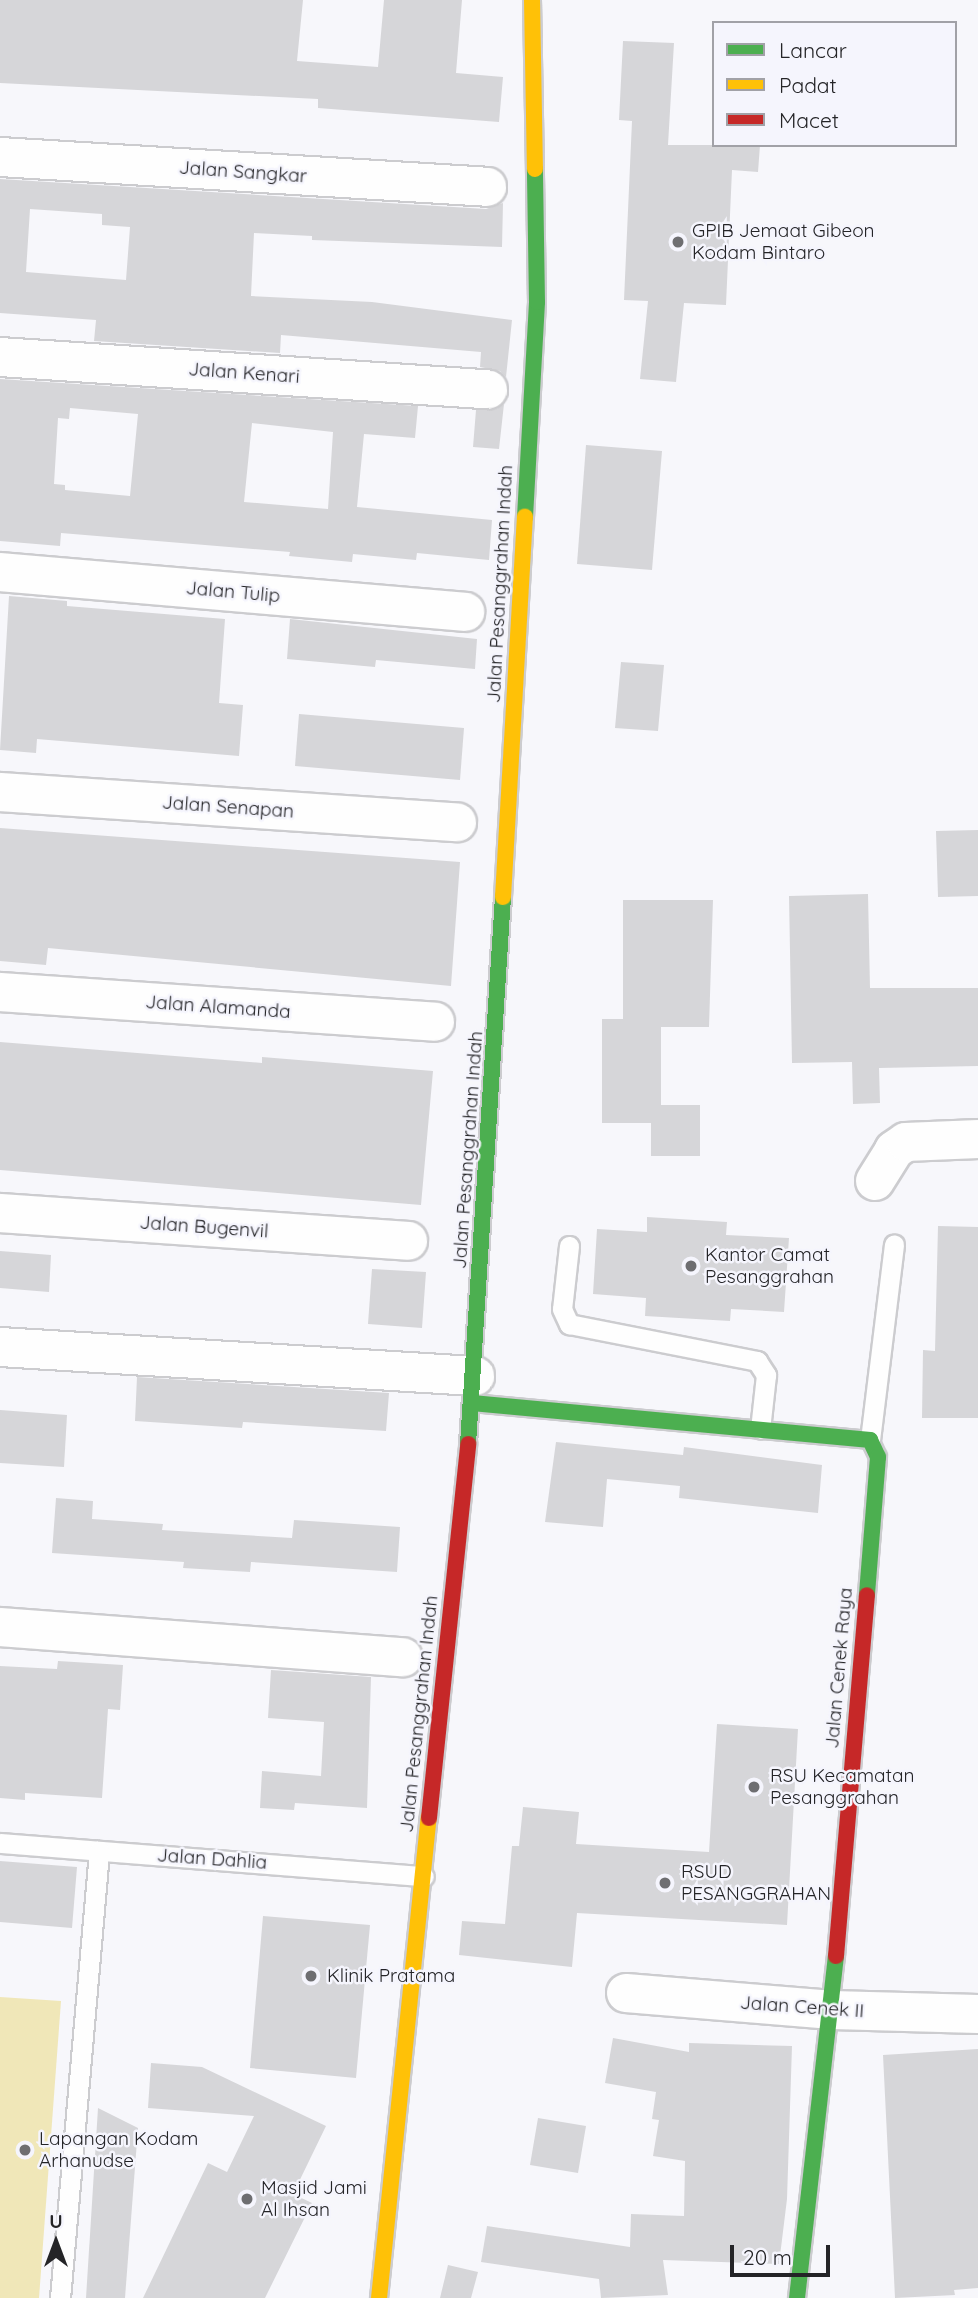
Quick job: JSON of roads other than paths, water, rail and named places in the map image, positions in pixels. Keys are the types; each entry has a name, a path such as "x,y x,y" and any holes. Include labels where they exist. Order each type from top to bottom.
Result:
{"street":[{"name":"Jalan Pesanggrahan Indah","path":"379,2298 474,1390 537,303 532,0"},
{"name":"Jalan Sangkar","path":"0,157 487,187"},
{"name":"Jalan Kenari","path":"0,357 488,389"},
{"name":"Jalan Tulip","path":"0,572 465,612"},
{"name":"Jalan Senapan","path":"0,792 457,822"},
{"name":"Jalan Alamanda","path":"0,992 435,1022"},
{"path":"875,1181 894,1150 906,1142 978,1139"},
{"name":"Jalan Bugenvil","path":"0,1213 408,1241"},
{"path":"0,1348 474,1390 760,1429 870,1440"},
{"name":"Jalan Cenek Raya","path":"797,2298 832,2010 878,1457 870,1440"},
{"path":"0,1627 403,1657"},
{"name":"Jalan Cenek II","path":"626,1993 832,2010 978,2014"}],"lane":[{"path":"870,1440 894,1244"},
{"path":"569,1246 562,1309 569,1324 757,1361 766,1375 760,1429"},
{"name":"Jalan Dahlia","path":"0,1843 424,1876"},
{"path":"60,2298 99,1851"}],"place":[{"name":"GPIB Jemaat Gibeon Kodam Bintaro","path":"678,242"},
{"name":"Kantor Camat Pesanggrahan","path":"691,1266"},
{"name":"RSU Kecamatan Pesanggrahan","path":"754,1787"},
{"name":"RSUD PESANGGRAHAN","path":"665,1883"},
{"name":"Klinik Pratama","path":"311,1976"},
{"name":"Lapangan Kodam Arhanudse","path":"25,2150"},
{"name":"Masjid Jami Al Ihsan","path":"247,2199"}]}
